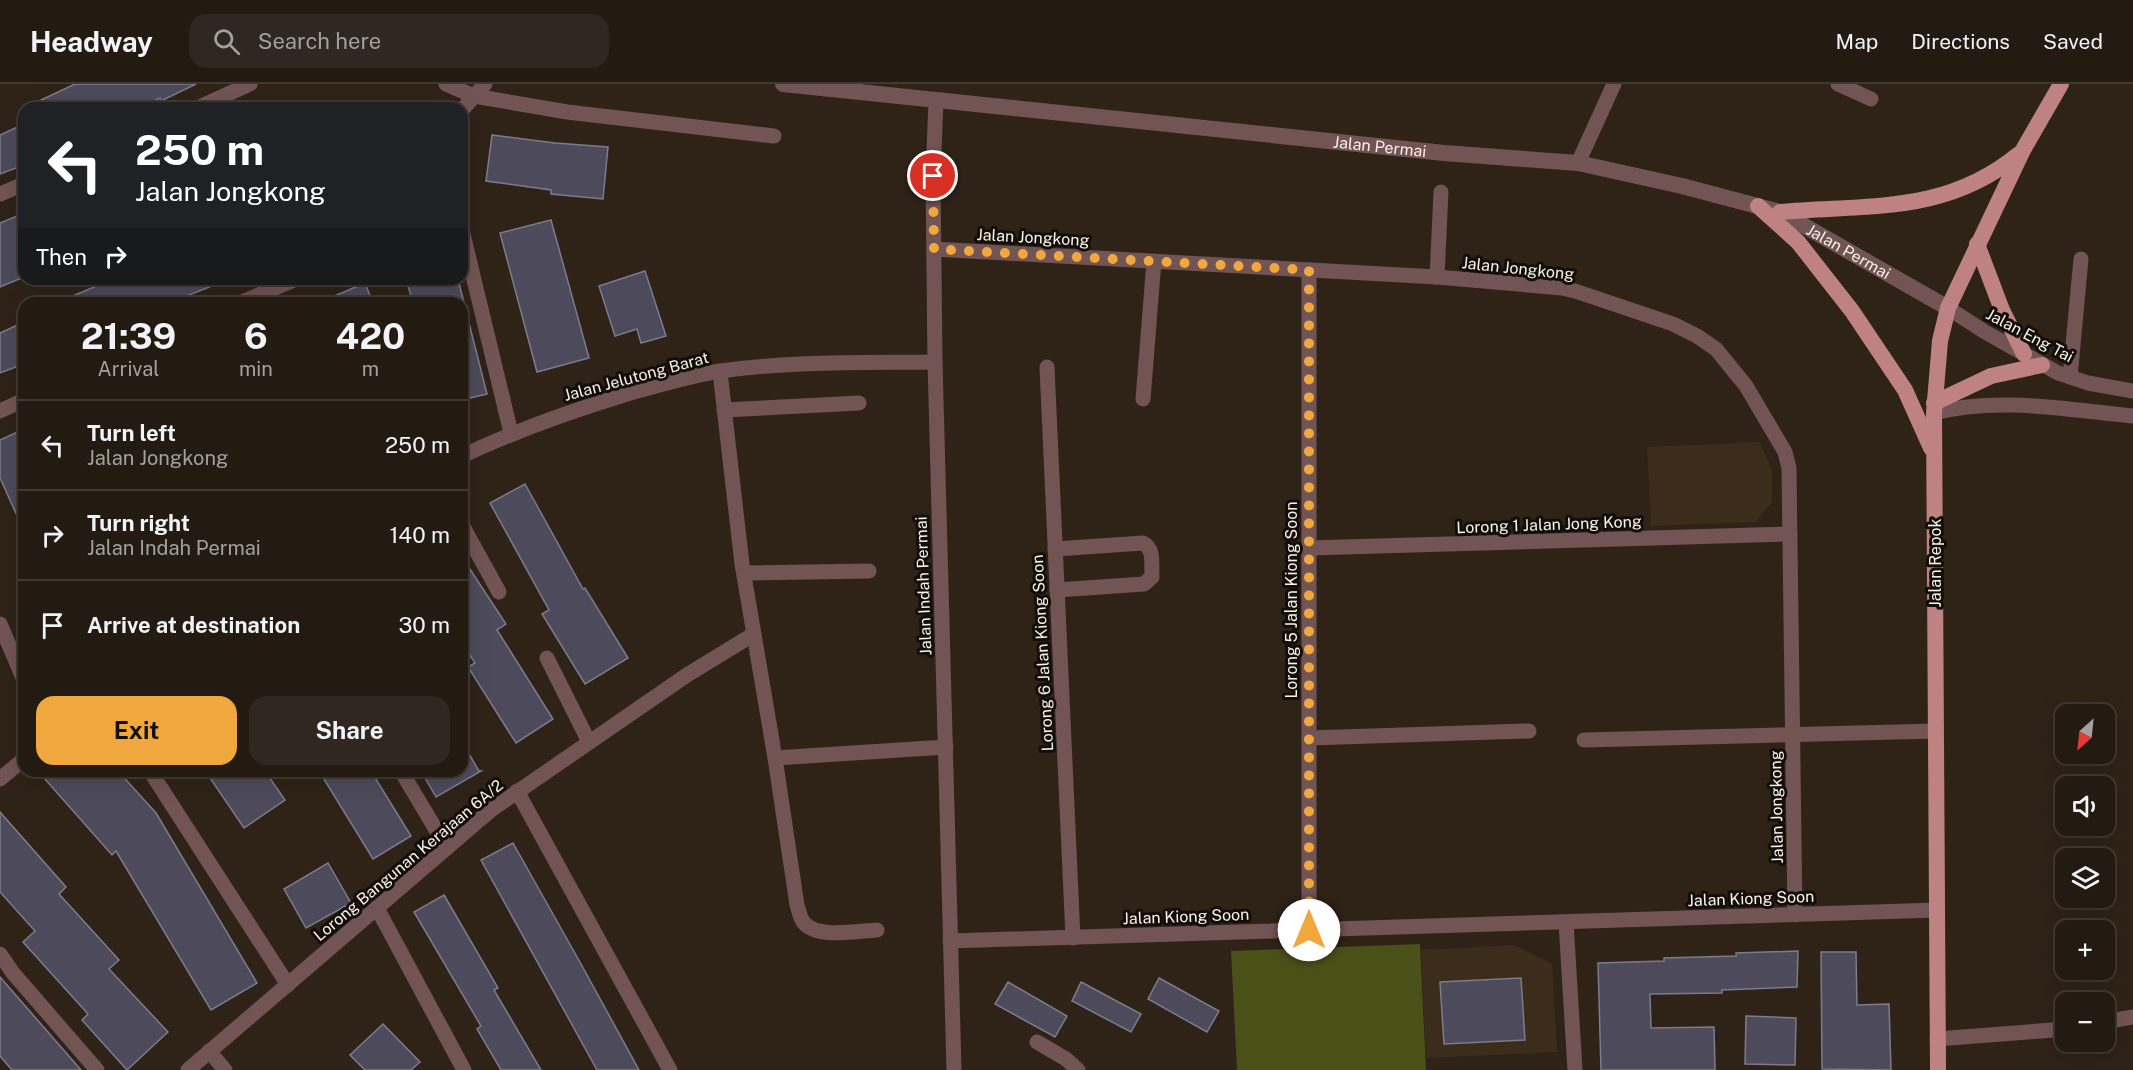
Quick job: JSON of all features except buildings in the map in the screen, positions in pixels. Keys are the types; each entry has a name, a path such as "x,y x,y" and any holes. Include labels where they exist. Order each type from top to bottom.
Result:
{"main road":[{"name":"Jalan Repok","path":"1938,1070 1934,408 1940,341 1948,308 1977,244 2023,150 2061,84"},
{"path":"1780,212 1910,203 1950,194 2002,168 2023,150"},
{"path":"1758,206 1798,242 1852,311 1905,390 1934,454"},
{"path":"1977,244 2002,310 2024,354"},
{"path":"1934,408 1991,376 2042,365"}],"street":[{"path":"210,102 250,84"},
{"path":"446,84 474,96 567,112 774,136"},
{"path":"468,103 484,84"},
{"name":"Jalan Permai","path":"783,84 1444,153 1578,163 1780,212 1948,308"},
{"path":"1578,163 1614,84"},
{"path":"1838,84 1871,99"},
{"name":"Jalan Indah Permai","path":"936,101 933,176 934,362 954,1070"},
{"path":"0,194 18,186"},
{"path":"1437,277 1441,192"},
{"name":"Jalan Jongkong","path":"934,249 1437,277 1562,288 1673,324 1716,349 1746,386 1785,452 1789,468 1795,915"},
{"path":"468,255 511,433"},
{"path":"2070,377 2081,259"},
{"path":"1143,399 1154,261"},
{"name":"Lorong 5 Jalan Kiong Soon","path":"1309,270 1309,930"},
{"path":"254,297 282,285"},
{"name":"Jalan Eng Tai","path":"1948,308 1984,332 2042,365 2088,383 2133,391"},
{"name":"Jalan Jelutong Barat","path":"468,453 511,433 592,405 645,389 720,372 798,364 934,362"},
{"name":"Lorong 6 Jalan Kiong Soon","path":"1047,367 1072,938"},
{"path":"720,372 744,573 797,905 805,925 815,930 832,933 877,930"},
{"path":"0,411 18,403"},
{"path":"724,410 859,403"},
{"path":"1934,408 1983,404 2133,416"},
{"name":"Lorong 1 Jalan Jong Kong","path":"1309,548 1790,534"},
{"path":"468,536 499,592"},
{"path":"1055,549 1143,543 1151,551 1152,577 1144,584 1057,590"},
{"path":"744,573 869,571"},
{"path":"0,624 18,666"},
{"name":"Lorong Bangunan Kerajaan 6A/2","path":"188,1070 491,810 687,675 754,634"},
{"path":"547,658 589,742"},
{"path":"1309,738 1529,731"},
{"name":"Jalan Jongkong","path":"1793,735 1936,731"},
{"path":"1584,740 1793,735"},
{"path":"775,758 946,747"},
{"path":"0,778 18,764"},
{"path":"154,777 288,985"},
{"path":"405,777 447,848"},
{"path":"518,791 670,1070"},
{"path":"377,908 464,1070"},
{"name":"Jalan Kiong Soon","path":"950,941 1937,910"},
{"path":"1566,922 1575,1070"},
{"path":"0,954 13,973 97,1070"},
{"path":"2115,1020 2133,1017"},
{"path":"1937,1039 2055,1030"},
{"path":"1037,1042 1066,1059 1078,1070"},
{"path":"209,1051 225,1070"}],"shaded area":[{"path":"1759,442 1772,469 1772,502 1755,522 1651,526 1647,447"},
{"path":"1514,945 1552,964 1557,1052 1426,1058 1421,950"}],"green space":[{"path":"1420,944 1426,1070 1237,1070 1231,951"}],"route":[{"path":"933,176 934,249 1309,270 1309,930"}]}
